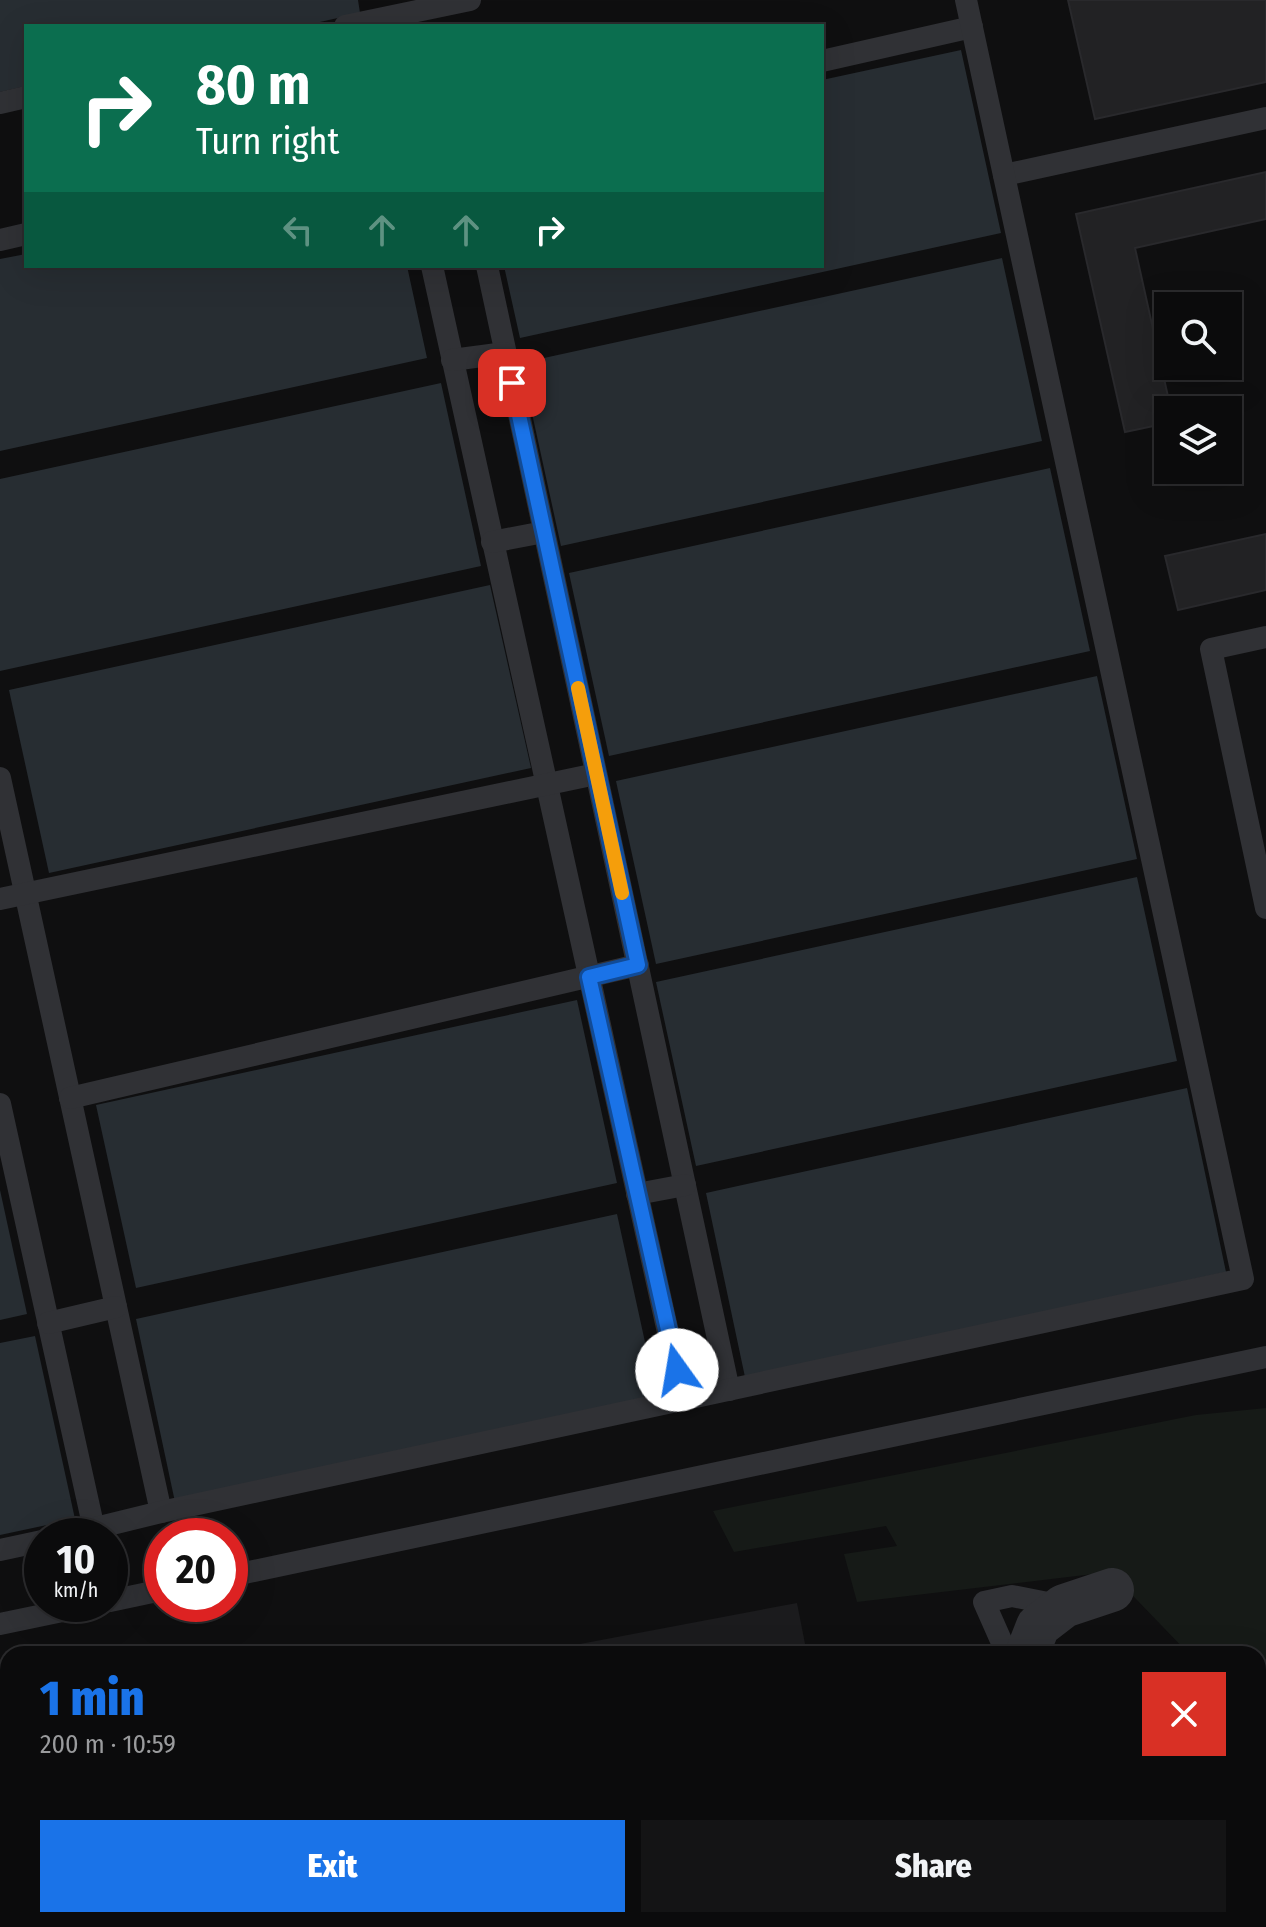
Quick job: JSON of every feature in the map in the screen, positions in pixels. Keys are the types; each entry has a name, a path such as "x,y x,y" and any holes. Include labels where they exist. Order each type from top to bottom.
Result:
{"street":[{"path":"1030,1646 1038,1626 1064,1606 1112,1590"}],"lane":[{"path":"351,24 377,15 431,11 470,0"},
{"path":"128,1520 1243,1279 966,0"},
{"path":"824,61 972,27"},
{"path":"0,103 24,97"},
{"path":"1004,175 1266,118"},
{"path":"0,240 24,234"},
{"path":"432,268 683,1400"},
{"path":"487,268 729,1390"},
{"path":"452,360 505,353"},
{"path":"492,542 544,532"},
{"path":"1266,637 1211,649 1266,908"},
{"path":"0,899 596,774"},
{"path":"0,778 161,1512"},
{"path":"70,1098 638,965"},
{"path":"0,1104 92,1518"},
{"path":"637,1194 685,1185"},
{"path":"48,1323 116,1307"},
{"path":"248,1572 1266,1357"},
{"path":"0,1550 24,1545"},
{"path":"1003,1646 984,1602 1012,1596 1064,1606"},
{"path":"0,1624 24,1619"}],"shaded area":[{"path":"0,0 358,0 360,13 311,24 24,24 24,86 0,92"},
{"path":"961,50 1001,233 520,338 504,268 824,268 824,80"},
{"path":"24,254 24,268 407,268 427,358 0,451 0,259"},
{"path":"1002,258 1042,441 561,546 521,363"},
{"path":"441,383 481,566 0,671 0,479"},
{"path":"1050,468 1090,651 609,756 569,573"},
{"path":"490,585 531,768 49,873 9,690"},
{"path":"1097,676 1137,859 656,964 616,781"},
{"path":"1137,877 1177,1061 696,1166 656,982"},
{"path":"577,1000 617,1183 136,1288 96,1105"},
{"path":"1187,1088 1226,1272 745,1377 706,1193"},
{"path":"0,1190 27,1314 0,1320"},
{"path":"617,1214 657,1397 175,1502 136,1319"},
{"path":"35,1336 75,1518 24,1518 24,1530 0,1535 0,1343"},
{"path":"1266,1408 1266,1646 1181,1646 1110,1572 857,1602 844,1554 897,1546 886,1526 734,1552 713,1511 1196,1415"},
{"path":"797,1603 805,1646 569,1646"}],"building":[{"path":"1068,0 1266,0 1266,82 1095,119"},
{"path":"1266,172 1266,219 1135,248 1154,334 1154,380 1164,380 1168,396 1154,396 1154,426 1125,432 1076,214"},
{"path":"1266,534 1266,590 1178,610 1165,556"}],"slow traffic":[{"path":"578,688 622,893"}],"route":[{"path":"512,383 638,965 589,977 677,1370"}]}
